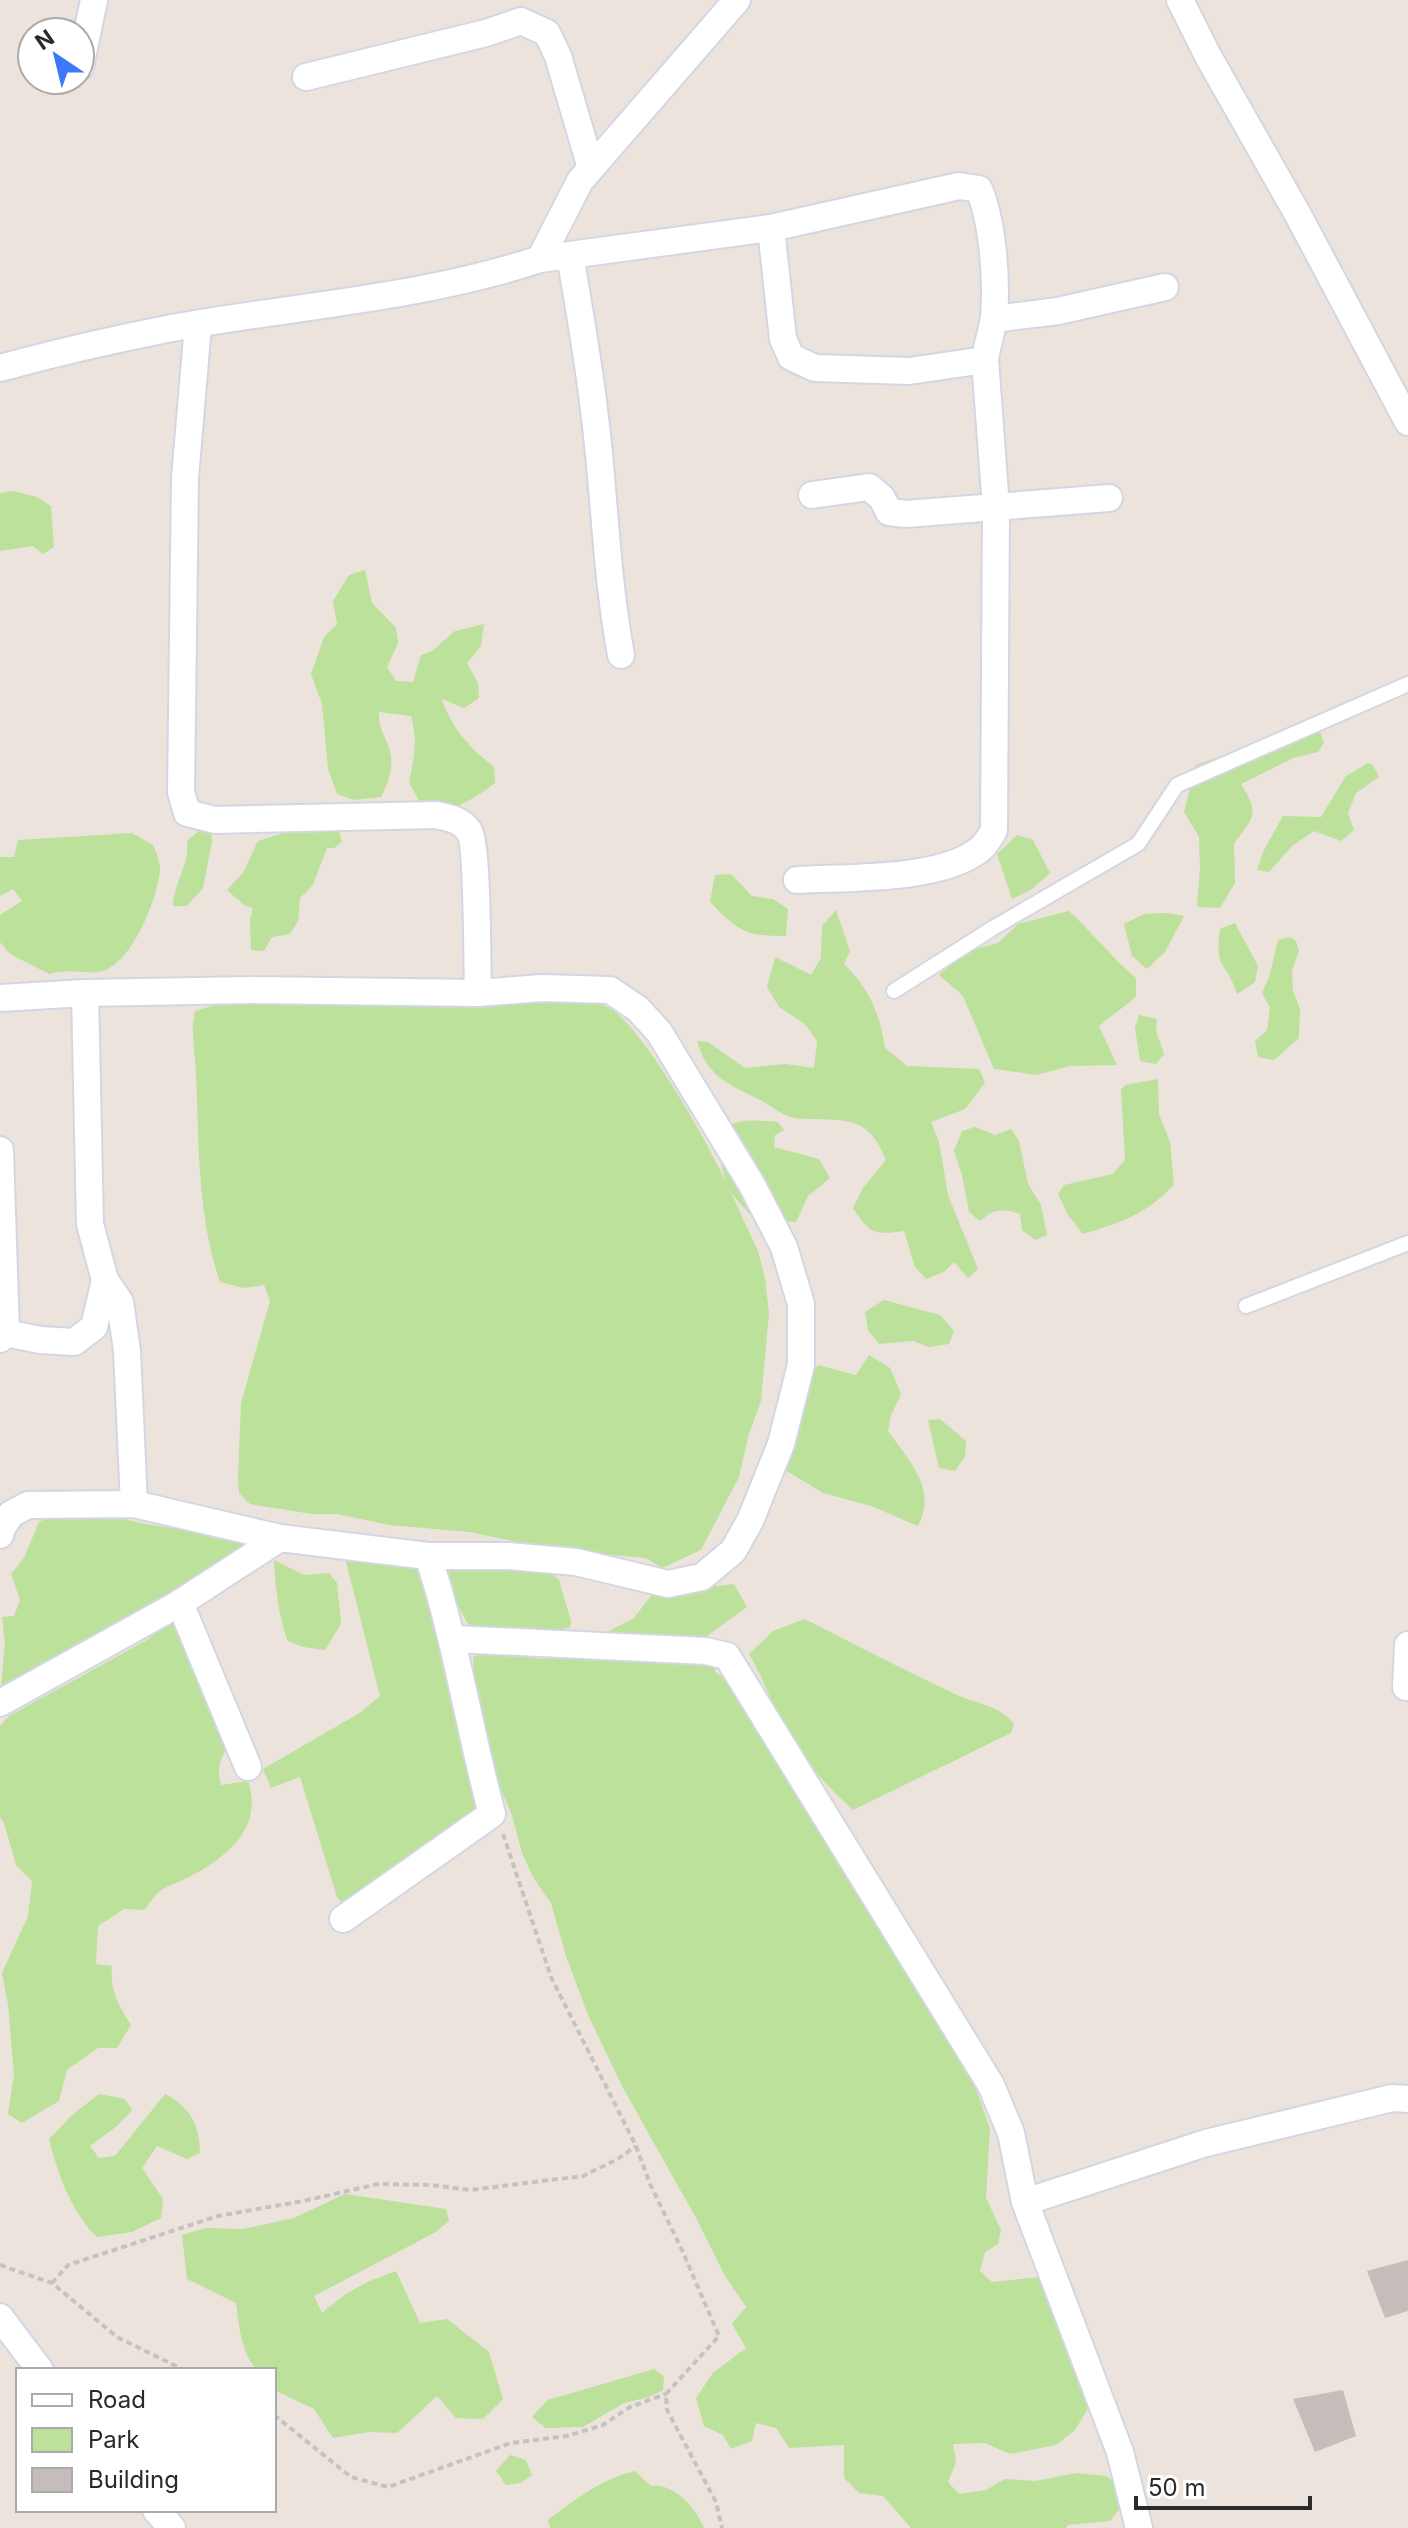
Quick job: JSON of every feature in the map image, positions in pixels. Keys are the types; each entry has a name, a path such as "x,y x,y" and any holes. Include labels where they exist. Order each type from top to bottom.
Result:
{"street":[{"path":"540,259 580,181 737,0"},
{"path":"1180,0 1408,422"},
{"path":"306,77 486,33 521,21 547,33 558,56 591,168"},
{"path":"0,368 66,350 198,325 465,281 540,259 771,228 959,186 979,189 987,210 992,240 994,319 985,360 996,507 994,830 982,848 967,858 913,873 797,880"},
{"path":"771,228 783,339 791,357 815,368 909,371 985,360"},
{"path":"570,255 595,415 608,578 621,655"},
{"path":"994,319 1058,311 1165,287"},
{"path":"198,325 185,478 181,792 187,813 215,820 436,815 459,820 471,833 474,858 478,993"},
{"path":"812,495 869,487 882,498 889,512 906,514 1109,498"},
{"path":"0,998 251,990 478,993 542,988 610,990 638,1009 659,1032 752,1185 784,1247 801,1304 801,1365 781,1444 750,1521 733,1551 702,1577 668,1584 576,1562 508,1556 428,1556 280,1538 134,1504 28,1505 11,1514 0,1535"},
{"path":"85,993 90,1224 105,1280 120,1302 127,1351 134,1504"},
{"path":"0,1150 3,1336 74,1342 94,1327 105,1280"},
{"path":"0,1703 180,1603 280,1538"},
{"path":"343,1919 492,1814 463,1696 453,1639 428,1556"},
{"path":"180,1603 248,1767"},
{"path":"453,1639 706,1651 727,1656 991,2085 1011,2133 1025,2202 1120,2452 1139,2528"},
{"path":"1408,1645 1408,1687"},
{"path":"1025,2202 1206,2143 1392,2098 1408,2099"},
{"path":"0,2317 38,2368"},
{"path":"158,2512 172,2528"}],"lane":[{"path":"894,991 993,928 1138,844 1177,785 1408,684"},
{"path":"1246,1306 1408,1243"}],"path":[{"path":"276,2417 351,2477 388,2487 511,2443 567,2436 603,2425 630,2407 666,2394 719,2336 636,2146 551,1977 504,1836 492,1814"},
{"path":"52,2283 68,2265 218,2216 378,2184 470,2190 583,2176 618,2159 636,2146"},
{"path":"0,2265 52,2283 117,2337 180,2368"},
{"path":"666,2394 667,2410 716,2502 722,2528"}],"green space":[{"path":"13,491 37,497 51,506 54,547 43,554 33,546 0,551 0,493"},
{"path":"365,570 372,603 396,628 398,643 387,667 396,681 413,682 421,655 432,651 455,631 484,624 481,646 467,663 478,683 479,698 464,708 442,699 463,737 494,767 495,783 451,808 431,809 423,805 409,782 415,741 411,716 379,712 380,726 391,760 390,773 381,797 354,800 337,794 328,769 322,704 311,674 324,637 337,624 333,601 349,575"},
{"path":"1316,722 1324,742 1318,752 1293,758 1241,784 1250,802 1252,815 1234,843 1235,883 1220,908 1197,907 1199,837 1184,812 1196,765"},
{"path":"1368,763 1373,765 1379,777 1356,793 1348,813 1354,830 1341,841 1314,831 1292,846 1269,872 1257,870 1263,852 1283,816 1321,817 1346,776"},
{"path":"211,827 212,842 203,888 187,906 173,906 186,858 187,841 201,829"},
{"path":"339,831 342,842 334,848 327,848 313,885 300,898 298,921 290,934 272,937 264,951 251,950 250,920 253,908 244,905 227,890 243,873 258,841 286,832"},
{"path":"132,833 153,845 160,869 154,897 141,930 122,958 99,972 62,971 49,974 10,954 0,942 0,915 22,901 13,889 0,896 0,857 14,857 18,840"},
{"path":"1017,835 1033,840 1050,873 1032,889 1012,899 997,854"},
{"path":"731,874 752,896 773,899 788,909 786,936 761,935 743,930 710,902 715,875"},
{"path":"836,910 850,951 844,964 872,1002 885,1048 907,1066 979,1069 985,1083 965,1109 931,1122 939,1142 948,1195 978,1269 968,1278 954,1262 944,1272 926,1279 915,1267 904,1231 874,1231 853,1208 863,1188 886,1160 870,1133 850,1122 787,1116 730,1085 714,1072 701,1054 697,1041 708,1042 745,1068 785,1064 814,1068 817,1041 805,1024 779,1007 767,987 775,957 811,975 821,958 822,926"},
{"path":"1069,911 1136,978 1136,997 1099,1026 1117,1065 1069,1066 1037,1075 994,1069 963,996 939,975 967,951 998,943 1018,924"},
{"path":"1144,914 1184,916 1165,952 1147,969 1132,956 1124,924"},
{"path":"1235,923 1258,966 1255,982 1237,994 1219,952 1220,929"},
{"path":"1290,937 1296,941 1299,951 1292,970 1293,991 1300,1009 1299,1038 1274,1060 1258,1057 1255,1041 1267,1030 1270,1007 1262,993 1278,940"},
{"path":"588,999 611,1009 641,1040 691,1116 726,1182 713,1134 737,1122 751,1120 778,1122 784,1130 775,1135 774,1147 819,1159 830,1178 808,1196 796,1222 754,1219 731,1193 758,1251 769,1314 761,1401 748,1437 739,1477 701,1550 662,1568 646,1558 554,1550 470,1532 389,1525 337,1514 312,1514 250,1504 239,1493 241,1403 270,1301 264,1285 244,1288 220,1282 212,1256 200,1178 193,1034 195,1011 225,1002 509,1005"},
{"path":"1139,1015 1157,1019 1156,1031 1164,1054 1156,1064 1140,1061 1135,1028"},
{"path":"1158,1079 1159,1114 1170,1142 1174,1185 1153,1204 1132,1216 1083,1234 1068,1215 1058,1194 1064,1185 1113,1174 1125,1160 1121,1090 1125,1085"},
{"path":"975,1127 995,1135 1011,1129 1019,1141 1028,1184 1041,1205 1047,1235 1035,1240 1022,1230 1020,1214 1014,1212 994,1211 980,1221 969,1212 954,1151 962,1131"},
{"path":"884,1300 940,1315 954,1331 949,1344 929,1347 913,1341 879,1344 868,1330 865,1312"},
{"path":"869,1355 890,1368 901,1394 891,1415 888,1431 912,1464 923,1488 925,1500 918,1526 871,1506 823,1493 782,1468 810,1375 818,1365 856,1375"},
{"path":"940,1419 966,1441 965,1456 955,1471 939,1468 928,1420"},
{"path":"99,1513 145,1524 242,1538 251,1545 213,1572 0,1697 5,1643 2,1617 14,1616 20,1600 11,1574 24,1558 39,1522 50,1516"},
{"path":"345,1558 424,1567 483,1812 343,1904 337,1897 300,1777 271,1788 263,1769 358,1714 380,1696"},
{"path":"274,1560 304,1575 329,1573 337,1583 341,1624 325,1650 288,1641 278,1602"},
{"path":"454,1564 548,1570 559,1580 570,1627 543,1636 484,1633 467,1623 453,1595 447,1571"},
{"path":"734,1584 747,1607 707,1636 594,1639 634,1618 653,1593"},
{"path":"805,1619 955,1694 1002,1713 1014,1724 1011,1733 853,1810 823,1780 796,1746 781,1722 749,1654 773,1631"},
{"path":"171,1620 180,1621 226,1750 219,1766 221,1785 248,1781 251,1813 239,1839 216,1860 160,1891 144,1910 124,1909 98,1926 96,1964 112,1966 116,1997 131,2025 117,2048 98,2048 67,2070 59,2101 22,2123 8,2114 14,2074 2,1973 28,1916 32,1881 16,1865 0,1817 0,1726 9,1716 147,1640"},
{"path":"497,1649 540,1659 585,1656 715,1661 715,1672 724,1678 751,1717 909,1978 971,2074 990,2129 986,2198 1001,2230 998,2244 985,2252 980,2271 992,2282 1041,2277 1090,2405 1075,2430 1056,2445 1010,2454 985,2443 953,2444 956,2462 948,2482 959,2494 986,2490 1005,2479 1035,2481 1077,2473 1106,2476 1119,2485 1123,2504 1110,2521 1068,2525 1066,2528 911,2528 883,2496 859,2493 844,2478 844,2445 789,2448 776,2428 756,2423 752,2441 731,2449 723,2435 704,2426 696,2398 713,2373 746,2348 732,2324 746,2307 725,2276 622,2086 588,2015 551,1903 534,1879 522,1853 512,1815 495,1776 474,1672 473,1657"},
{"path":"99,2094 125,2099 132,2110 90,2146 99,2158 115,2156 165,2094 181,2105 192,2118 200,2153 187,2159 157,2146 142,2168 163,2199 161,2218 132,2232 97,2237 80,2216 67,2192 49,2139 72,2115"},
{"path":"345,2194 446,2209 449,2221 434,2233 314,2296 322,2313 344,2295 396,2271 420,2323 447,2319 489,2352 503,2399 483,2419 456,2418 437,2396 397,2433 369,2432 333,2438 314,2409 276,2391 276,2368 256,2368 247,2355 236,2303 187,2279 182,2235 205,2228 243,2229 294,2218"},
{"path":"654,2369 664,2377 663,2390 624,2403 583,2427 546,2428 532,2417 548,2400"},
{"path":"510,2455 526,2460 532,2475 521,2483 506,2485 496,2471"},
{"path":"635,2471 651,2486 668,2489 684,2499 704,2528 550,2528 548,2520 579,2497 600,2484"}],"building":[{"path":"1408,2260 1408,2311 1385,2318 1367,2271"},
{"path":"1343,2390 1356,2436 1315,2452 1293,2399"}]}
